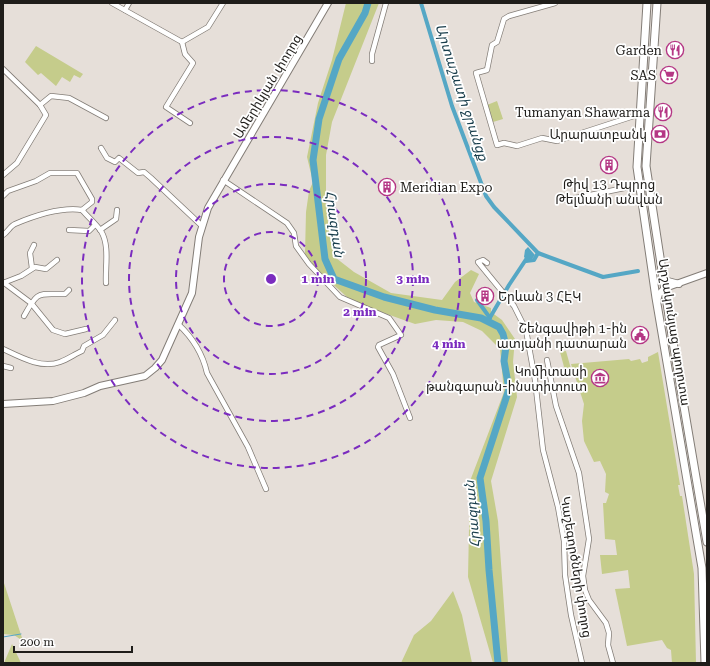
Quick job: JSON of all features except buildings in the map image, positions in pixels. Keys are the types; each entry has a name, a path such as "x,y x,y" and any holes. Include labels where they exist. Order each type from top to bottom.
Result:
{"main road":[{"name":"Արշակունյաց պողոտա","path":"647,3 637,167 657,301 702,568 705,663"},
{"name":"Արշակունյաց պողոտա","path":"657,3 646,166 707,542"},
{"path":"644,34 650,37 654,35"},
{"path":"644,52 650,50 653,54"},
{"path":"637,167 641,170 646,166"}],"street":[{"path":"112,3 182,42 185,54 193,63 166,107 190,123"},
{"path":"125,10 130,3"},
{"path":"182,42 208,27 223,3"},
{"name":"Ամերիկյան փողոց","path":"3,404 54,401 84,393 100,386 145,376 162,360 192,293 201,226 223,180 306,44 328,3"},
{"path":"372,61 372,54 386,3"},
{"path":"555,3 509,16 504,19 497,42 492,45 487,70 476,73 497,145 504,143 517,146 542,138 557,141 640,114"},
{"path":"3,69 40,105 46,116 17,163 3,175"},
{"path":"40,105 51,96 69,98 106,118"},
{"path":"101,148 107,158 115,162 119,158 138,173 144,172 201,226"},
{"path":"3,196 8,191 36,181 50,173 77,173 92,199 92,202 82,210"},
{"path":"223,180 287,223 294,233 296,246 309,264 340,297 389,318 401,335 379,345 378,348 393,374 410,418"},
{"path":"566,200 639,185"},
{"path":"3,235 14,224 31,218 66,208 82,210 100,230 105,242 106,284"},
{"path":"100,230 116,219 117,210"},
{"path":"69,230 89,231 95,225"},
{"path":"32,268 30,253 34,245"},
{"path":"57,260 46,269 35,267 26,273 3,282 31,303 53,330 58,333 65,334 86,329"},
{"name":"Կաշեգործների փողոց","path":"487,263 482,260 478,262 495,282 522,319 526,330 535,380 543,450 558,507 564,541 565,575 571,615 582,663"},
{"path":"657,301 659,294 665,288 707,273"},
{"path":"663,277 676,285"},
{"path":"654,278 665,288"},
{"path":"24,316 31,303 41,294 67,294 69,290"},
{"path":"3,349 30,360 50,364 60,362 82,351 84,346 103,335 115,320"},
{"path":"178,324 188,334 205,362 207,373 248,447 266,489"},
{"name":"Կաշեգործների փողոց","path":"547,360 556,406 576,463 580,481 589,539 583,576 585,590 589,600 606,623 610,634 608,645 612,663"},
{"path":"3,366 11,368"}],"green space":[{"path":"346,3 379,3 332,122 326,155 326,197 329,235 336,258 354,272 391,293 442,300 455,282 471,270 479,274 470,293 474,302 491,308 491,312 502,320 515,339 513,362 517,397 491,481 498,521 508,663 493,663 468,577 470,481 504,392 500,349 482,331 463,322 436,320 415,324 370,308 347,297 317,270 305,254 306,212 309,191 313,182 307,157 318,103 332,60"},
{"path":"36,46 83,74 80,78 74,75 70,82 62,77 56,86 41,73 38,75 25,62"},
{"path":"497,101 503,119 493,122 487,105"},
{"path":"566,351 573,376 567,378 560,352"},
{"path":"658,352 680,485 678,485 680,496 682,496 694,574 696,663 672,663 671,650 667,648 662,640 627,646 615,589 630,588 628,570 602,574 600,555 617,555 615,540 605,539 603,503 606,503 609,494 605,492 606,474 600,461 594,462 584,441 582,421 584,404 571,364 629,359 631,361 640,359 642,363 648,361 648,357"},
{"path":"3,580 23,641 14,635 3,634"},
{"path":"453,591 462,615 472,663 401,663 414,635 431,621"},
{"path":"12,644 21,663 4,663"}],"water":[{"path":"528,247 535,255 532,259 527,260 524,257 525,250"}],"waterway":[{"name":"Հրազդան","path":"368,3 365,13 339,59 319,119 313,160 325,259 334,279 384,297 435,310 481,318 499,327 503,334 506,346 504,361 509,389 480,478 486,521 498,663"},
{"name":"Արտաշատի ջրանցք","path":"421,3 452,106 486,196 494,207 538,253 603,277 638,271"},
{"path":"526,261 534,260 538,253"},
{"path":"488,321 529,255"},
{"path":"483,295 477,300 490,318"},
{"path":"3,637 21,634"}],"place":[{"name":"Garden","path":"675,50"},
{"name":"SAS","path":"669,75"},
{"name":"Tumanyan Shawarma","path":"663,112"},
{"name":"Արարատբանկ","path":"660,134"},
{"name":"Թիվ 13 Դպրոց Թելմանի անվան","path":"609,165"},
{"name":"Meridian Expo","path":"387,187"},
{"name":"Երևան 3 ՀԷԿ","path":"485,296"},
{"name":"Շենգավիթի 1-ին ատյանի դատարան","path":"640,335"},
{"name":"Կոմիտասի թանգարան-ինստիտուտ","path":"600,378"}]}
